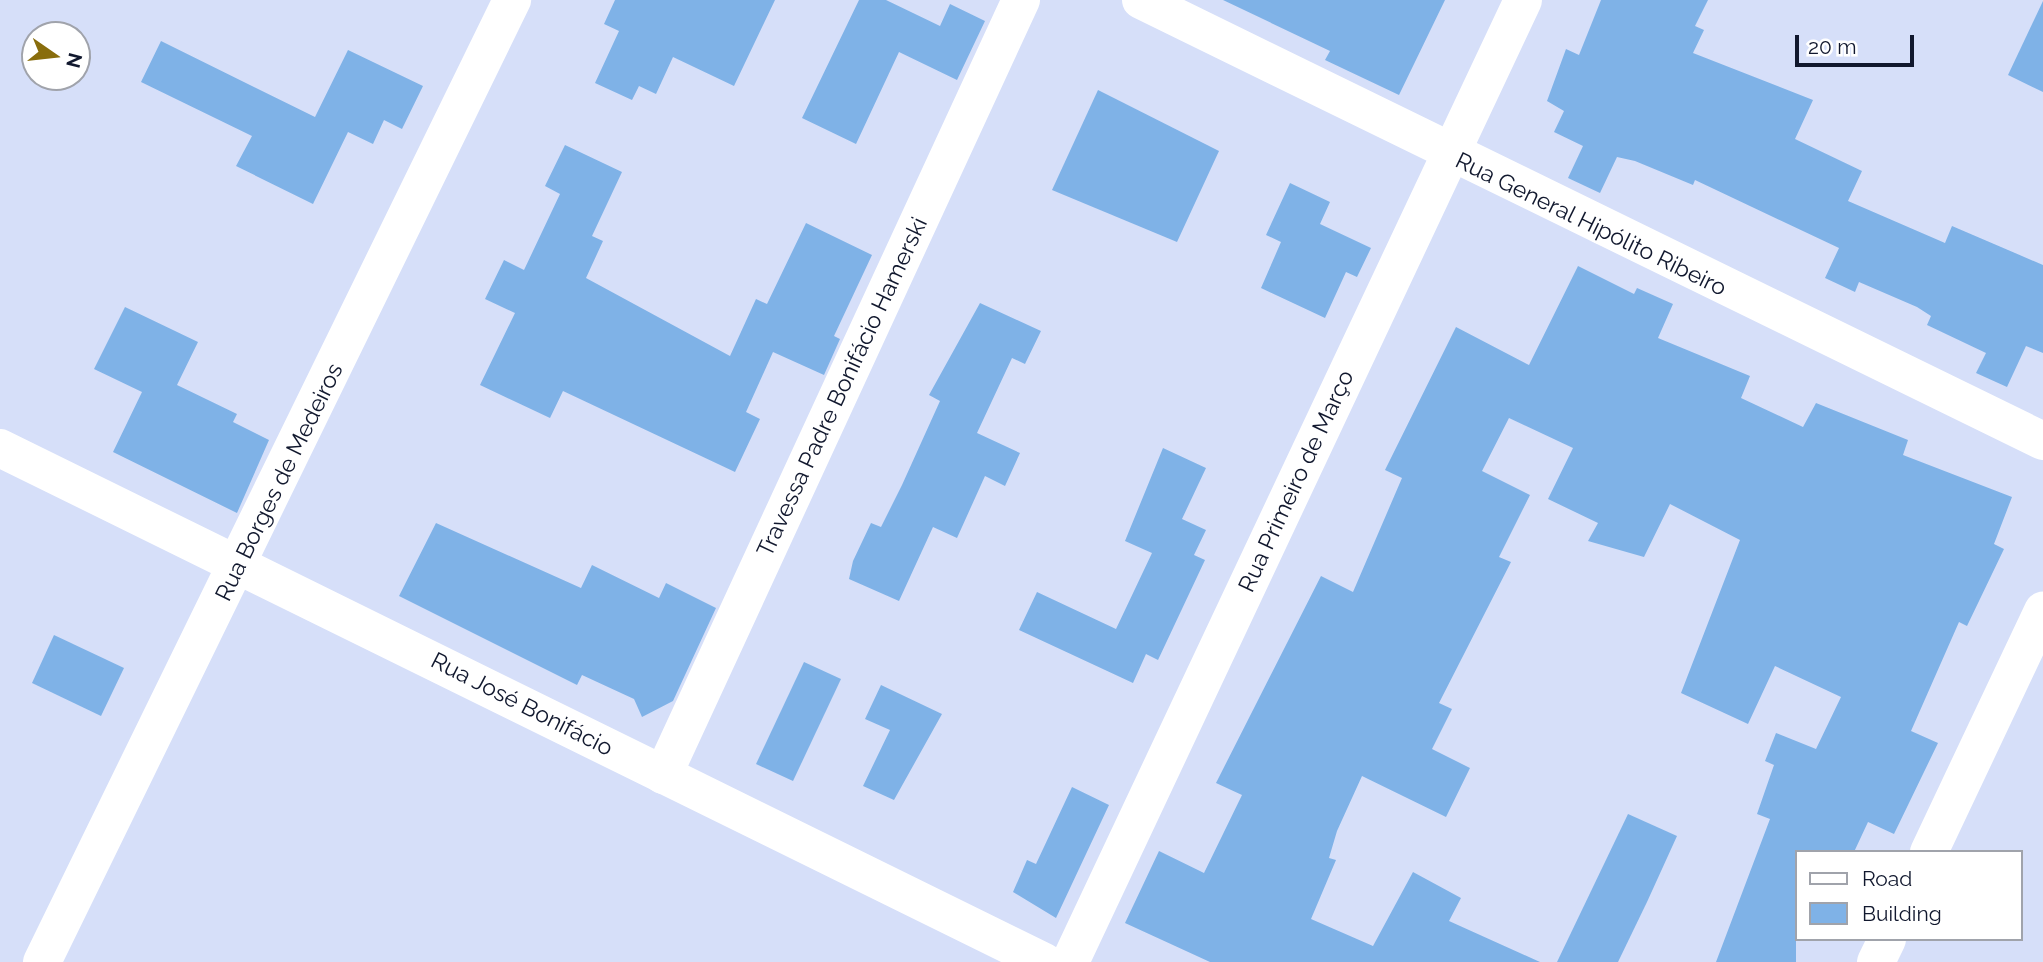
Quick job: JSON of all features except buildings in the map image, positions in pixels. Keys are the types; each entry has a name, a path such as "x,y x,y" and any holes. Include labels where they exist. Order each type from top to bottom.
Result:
{"street":[{"name":"Rua Borges de Medeiros","path":"42,962 512,0"},
{"name":"Travessa Padre Bonifácio Hamerski","path":"663,775 1021,0"},
{"name":"Rua General Hipólito Ribeiro","path":"1141,0 1448,156 2043,441"},
{"name":"Rua Primeiro de Março","path":"1070,962 1523,0"},
{"name":"Rua José Bonifácio","path":"0,448 239,563 1044,962"},
{"path":"1929,850 2043,611"},
{"path":"1876,962 1886,941"}]}
